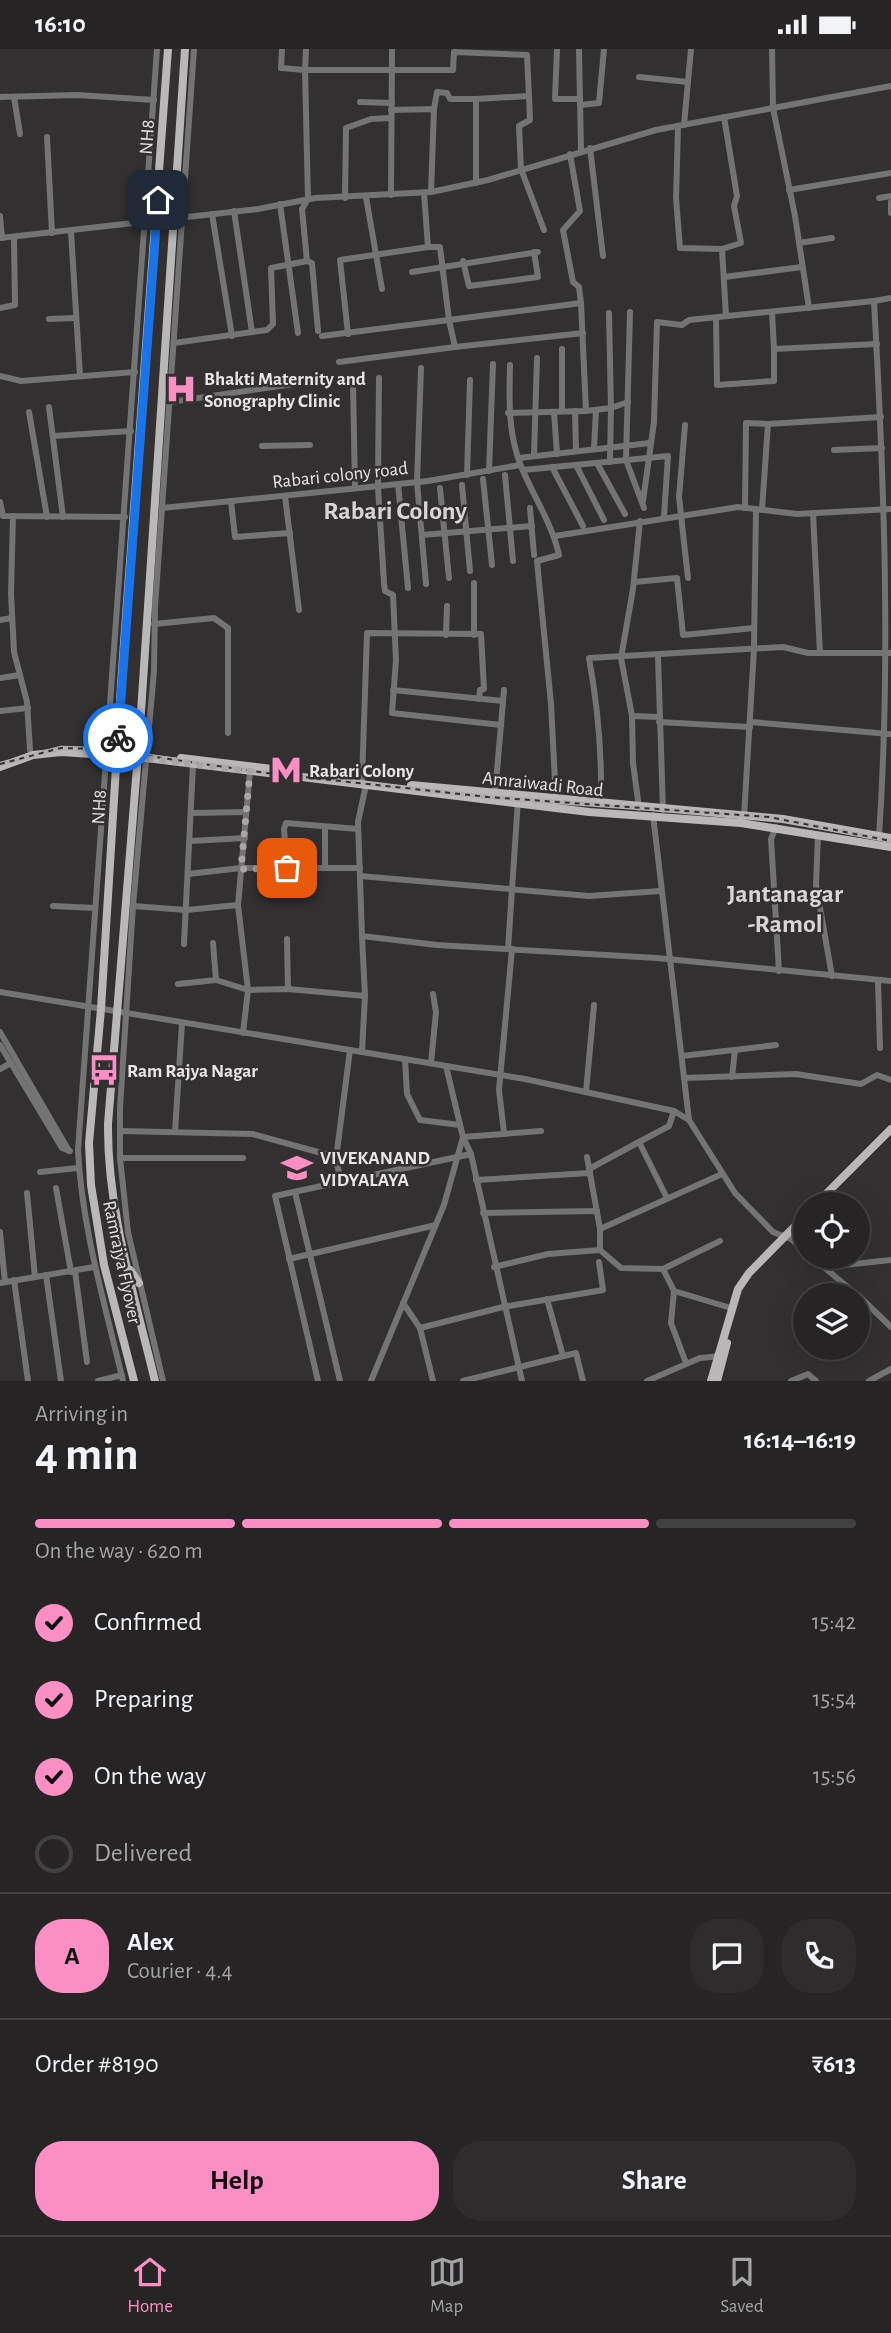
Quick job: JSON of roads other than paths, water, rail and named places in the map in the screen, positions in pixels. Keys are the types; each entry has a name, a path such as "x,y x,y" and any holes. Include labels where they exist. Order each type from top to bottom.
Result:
{"main road":[{"name":"NH8","path":"89,1148 168,49"},
{"name":"NH8","path":"118,1013 142,755 139,742 144,633 179,218 186,49"},
{"path":"0,761 30,750 61,748 142,755 250,771 776,827 891,847"},
{"path":"0,767 33,755 107,752"},
{"name":"Amraiwadi Road","path":"192,762 364,783 495,794 518,800 555,800 783,819 891,838"},
{"name":"Ramrajya Flyover","path":"118,1013 107,1156 128,1268 155,1381"},
{"path":"828,1192 891,1129"},
{"path":"835,1192 891,1136"},
{"name":"Ramrajya Flyover","path":"89,1148 93,1198 114,1302 134,1381"},
{"path":"711,1381 743,1291 753,1276 793,1232"},
{"path":"717,1381 731,1308 749,1273 793,1234"},
{"path":"128,1268 139,1283"}],"street":[{"path":"98,1381 122,1378 94,1267 78,1169 157,49"},
{"path":"163,1381 128,1232 120,1158 120,1131 142,755 171,402 179,218 194,49"},
{"path":"282,49 281,68 305,70 453,70 453,52 459,50 527,52 530,120 519,126 521,169 544,230"},
{"path":"306,49 308,198 302,209 307,261"},
{"path":"391,195 392,49"},
{"path":"557,49 555,99 599,103 604,49"},
{"path":"579,49 581,151"},
{"path":"691,49 681,125 676,198 680,248 722,249 741,243 734,206 737,196 724,117"},
{"path":"772,49 773,108 799,243 808,308"},
{"path":"639,77 688,82"},
{"path":"0,216 1,238 212,214 280,205 308,198 427,193 476,183 570,154 681,125 891,86"},
{"path":"428,247 427,193 437,92 447,93 450,99 528,96"},
{"path":"0,97 77,95 154,100"},
{"path":"14,97 20,134"},
{"path":"476,99 476,183"},
{"path":"360,102 391,110 434,109"},
{"path":"345,198 346,128 391,110"},
{"path":"47,137 52,233"},
{"path":"590,149 603,256"},
{"path":"570,154 580,212 564,230 573,282 579,287 581,303 586,411"},
{"path":"789,190 891,173"},
{"path":"879,198 891,196"},
{"path":"366,197 382,289"},
{"path":"891,202 891,213"},
{"path":"280,205 298,333"},
{"path":"234,211 251,332"},
{"path":"212,214 232,336"},
{"path":"71,232 80,376"},
{"path":"0,308 15,305 14,237"},
{"path":"799,243 832,239"},
{"path":"348,334 340,260 440,247 455,347"},
{"path":"722,249 726,316"},
{"path":"412,272 443,268 463,261 536,252 538,277 469,286 463,261"},
{"path":"174,342 267,330 273,324 269,272 274,266 307,261 312,263 320,334 348,334 581,303"},
{"path":"723,277 803,267"},
{"path":"630,312 626,460 644,504 657,323 682,325 689,320 891,298"},
{"path":"874,301 888,510 891,653 887,802 879,836"},
{"path":"716,317 717,384 774,380 772,312"},
{"path":"609,313 610,462"},
{"path":"49,319 75,318"},
{"path":"340,362 583,333"},
{"path":"774,349 877,344"},
{"path":"562,349 562,411"},
{"path":"534,456 537,358"},
{"path":"489,471 493,364"},
{"path":"510,365 508,413 521,465 555,536 559,555 537,561 551,704 555,800"},
{"path":"421,367 417,482 426,584"},
{"path":"0,376 21,381 135,372"},
{"path":"379,378 378,487 384,583 385,591 393,595 396,660 392,713 500,725"},
{"path":"467,475 470,380"},
{"path":"171,402 307,382"},
{"path":"353,383 355,488"},
{"path":"508,413 586,411 611,408 628,402"},
{"path":"49,407 63,517"},
{"path":"594,449 596,410"},
{"path":"575,411 576,451"},
{"path":"29,412 47,517"},
{"path":"554,412 556,454"},
{"path":"745,508 746,423 881,418"},
{"path":"744,817 759,510 768,424"},
{"path":"685,425 680,515 688,577"},
{"path":"53,436 131,431"},
{"path":"521,465 534,456 626,443 650,443"},
{"path":"262,446 310,445"},
{"path":"834,450 882,448"},
{"path":"521,465 552,467 668,456 664,517"},
{"path":"597,463 625,514"},
{"name":"Rabari colony road","path":"162,508 378,487 521,465"},
{"path":"576,465 604,520"},
{"path":"552,467 583,526"},
{"path":"505,475 513,561"},
{"path":"483,479 492,565"},
{"path":"398,484 408,588"},
{"path":"462,485 470,571"},
{"path":"440,488 449,578"},
{"path":"285,496 299,610"},
{"path":"231,501 235,537 290,533"},
{"path":"0,502 1,517 125,517"},
{"path":"530,508 534,555"},
{"path":"555,536 664,517 745,508 813,513 888,510"},
{"path":"813,513 820,653"},
{"path":"13,516 14,652 28,708 30,750"},
{"path":"639,808 633,763 632,716 621,659 634,582 640,521"},
{"path":"422,535 532,526"},
{"path":"634,582 677,578 683,635 754,628"},
{"path":"474,583 474,635"},
{"path":"446,635 447,606"},
{"path":"0,620 12,618"},
{"path":"154,624 214,618 228,628 228,733"},
{"path":"362,1052 365,996 358,829 364,783 367,633 481,634 484,689 480,690 479,699"},
{"path":"601,804 602,761 597,701 589,658 621,659 783,647 820,653 891,653"},
{"path":"658,656 663,810"},
{"path":"0,678 20,675"},
{"path":"393,690 503,701"},
{"path":"495,794 504,690"},
{"path":"0,711 28,708"},
{"path":"632,716 659,720 889,734"},
{"path":"184,944 192,813 192,762"},
{"path":"243,1033 248,990 238,905 250,771"},
{"path":"504,1133 500,1075 518,800"},
{"path":"192,813 246,812"},
{"path":"653,815 667,959 689,1120 735,1193 773,1232 793,1243"},
{"path":"287,868 284,825 290,823 325,829 358,829"},
{"path":"776,827 771,839 779,971"},
{"path":"325,829 325,868"},
{"path":"818,835 816,885 832,976"},
{"path":"190,841 245,838"},
{"path":"188,874 241,869 359,868"},
{"path":"360,876 589,896 660,891"},
{"path":"133,906 186,910 238,905"},
{"path":"52,906 96,908"},
{"path":"362,936 667,959 891,981"},
{"path":"287,939 288,989"},
{"path":"213,943 216,980"},
{"path":"178,984 216,980 248,990 288,989 365,996"},
{"path":"878,981 880,1048"},
{"path":"0,992 500,1075 674,1111 689,1120"},
{"path":"431,1063 436,1012 433,994"},
{"path":"586,1092 594,1005"},
{"path":"175,1132 182,1023"},
{"path":"0,1032 69,1151"},
{"path":"0,1045 62,1148 79,1154 89,1148"},
{"path":"682,1056 776,1045"},
{"path":"341,1182 336,1157 350,1049"},
{"path":"732,1077 734,1050"},
{"path":"405,1059 407,1094 419,1120 460,1125"},
{"path":"0,1069 11,1063"},
{"path":"446,1066 463,1137 471,1154 503,1307 522,1381"},
{"path":"684,1078 796,1074 861,1084 877,1075 891,1080"},
{"path":"476,1180 590,1171 669,1126 674,1111"},
{"path":"120,1131 253,1135 336,1157"},
{"path":"463,1137 541,1131"},
{"path":"371,1381 453,1182 463,1137"},
{"path":"639,1142 667,1199"},
{"path":"318,1381 275,1196 471,1154"},
{"path":"587,1157 600,1229 600,1250"},
{"path":"120,1158 243,1158"},
{"path":"40,1172 78,1169"},
{"path":"600,1229 722,1174"},
{"path":"56,1188 73,1271 87,1362"},
{"path":"295,1192 340,1381"},
{"path":"27,1193 35,1277"},
{"path":"483,1213 597,1211"},
{"path":"289,1259 436,1225"},
{"path":"0,1232 2,1282 94,1267"},
{"path":"494,1266 548,1254 600,1250 621,1268 663,1269 720,1241"},
{"path":"870,1262 891,1260"},
{"path":"420,1328 503,1307 605,1289 599,1262"},
{"path":"663,1269 674,1290 671,1323 686,1363"},
{"path":"827,1269 843,1283"},
{"path":"46,1275 61,1381"},
{"path":"14,1280 28,1381"},
{"path":"674,1290 731,1308"},
{"path":"547,1299 563,1356"},
{"path":"403,1303 420,1328 433,1381"},
{"path":"870,1307 891,1327"},
{"path":"463,1381 576,1353 583,1381"},
{"path":"647,1381 686,1363 721,1356"},
{"path":"869,1381 891,1370"},
{"path":"790,1381 808,1374 816,1381"}],"railway":[{"path":"0,764 61,748 100,749 266,773 488,797 769,817 891,841"}],"place":[{"name":"Bhakti Maternity and Sonography Clinic","path":"181,389"},
{"name":"Rabari Colony","path":"286,770"},
{"name":"Ram Rajya Nagar","path":"104,1070"},
{"name":"VIVEKANAND VIDYALAYA","path":"297,1168"}],"district":[{"name":"Rabari Colony","path":"395,510"},
{"name":"Jantanagar -Ramol","path":"785,908"}]}
